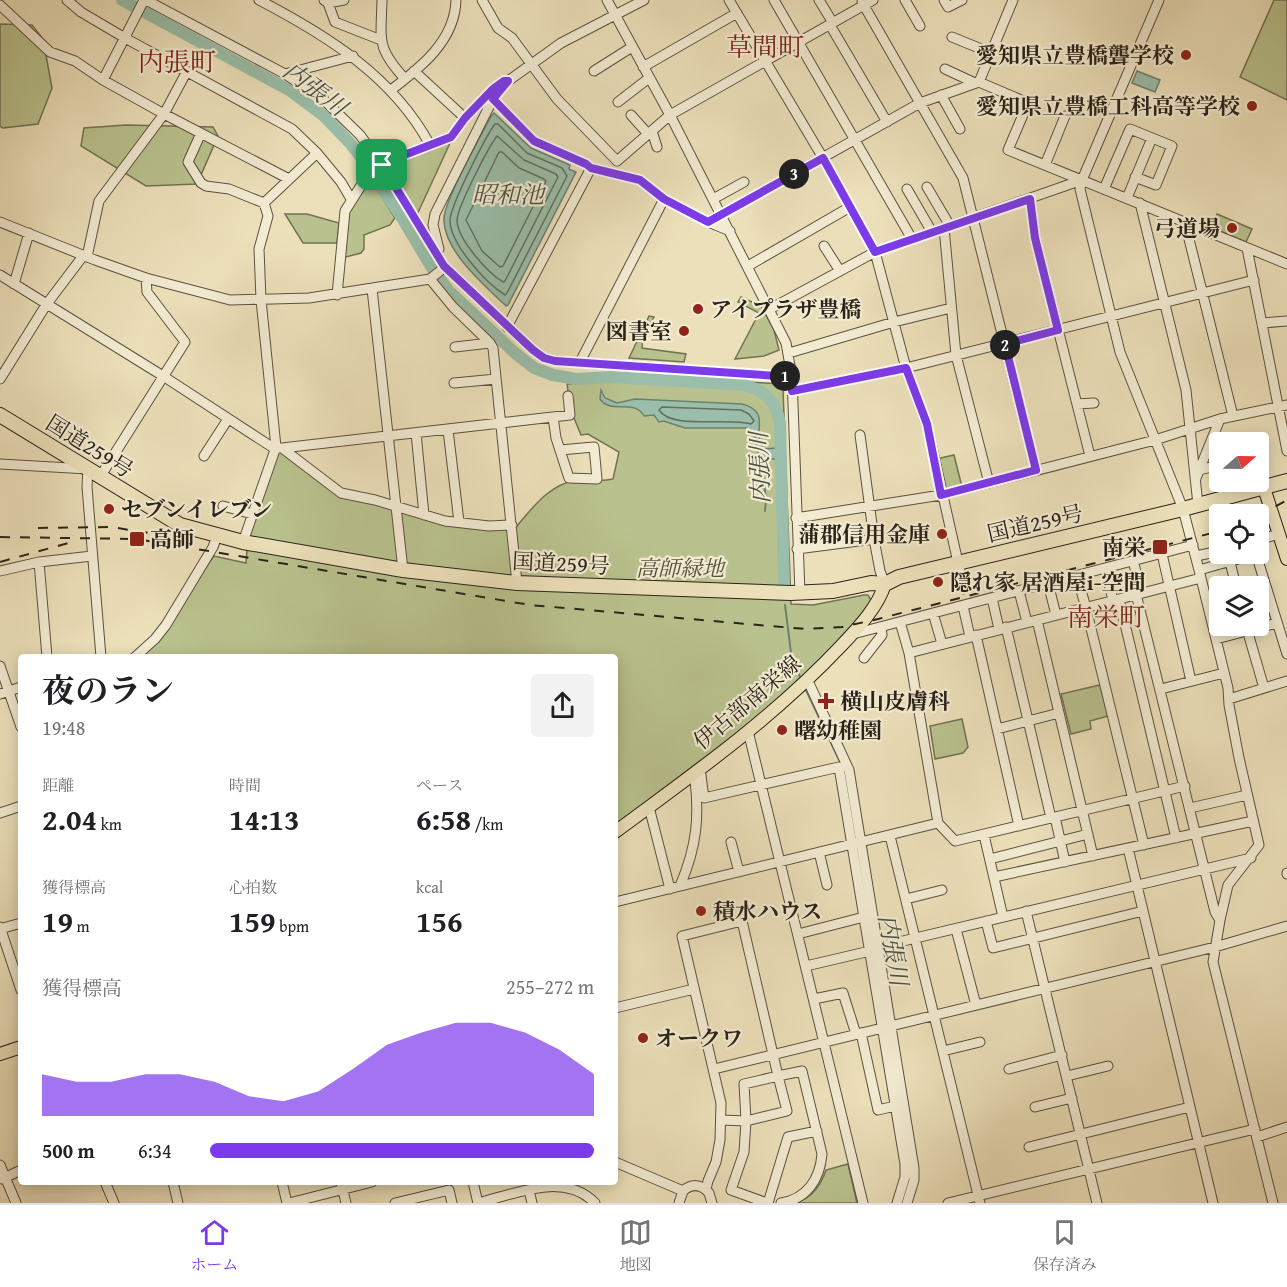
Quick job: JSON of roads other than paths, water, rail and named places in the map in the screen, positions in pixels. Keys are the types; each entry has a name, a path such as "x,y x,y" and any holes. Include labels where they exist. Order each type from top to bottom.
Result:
{"highway":[{"name":"国道259号","path":"0,415 180,525 243,542 403,570 517,583 800,594 833,591 871,583 885,584 899,577 1249,492"},
{"name":"国道259号","path":"1269,486 1287,481"}],"main road":[{"path":"1265,492 1287,559"},
{"name":"伊古部南栄線","path":"618,830 697,771 805,684 852,634 881,596 885,584"},
{"path":"0,1054 18,1048"}],"street":[{"path":"66,0 81,12 125,38 292,129 335,173 351,199"},
{"path":"104,80 144,0 285,74 323,99 341,115 360,135 381,167 436,253 442,269 544,358 555,361 792,377"},
{"path":"259,0 335,43 353,56 391,90 430,145"},
{"path":"344,0 326,1 335,22 381,40"},
{"path":"382,0 381,40 388,61 405,79"},
{"path":"391,90 443,42 450,27 456,0"},
{"path":"482,0 498,28 508,33 557,99 617,161 670,115 832,24 866,2 963,177 1036,470"},
{"path":"607,0 771,309 789,353 792,377 800,594"},
{"path":"436,253 439,249 433,225 435,214 493,99 508,81 568,39 644,0"},
{"path":"729,0 823,158 875,252 906,368 927,424 941,495 964,589"},
{"path":"774,0 912,239"},
{"path":"819,0 887,122"},
{"path":"905,0 920,26"},
{"path":"944,0 948,8 962,0"},
{"path":"708,222 920,103 977,82 1013,0"},
{"path":"1159,0 1080,189 1120,352 1183,509 1193,545 1224,673 1259,845 1228,885 1213,963 1273,1203"},
{"path":"0,5 50,52 75,61 164,114 289,179"},
{"path":"643,67 737,14"},
{"path":"952,37 991,53"},
{"path":"594,71 632,47"},
{"path":"285,74 353,56"},
{"path":"945,69 1028,103 1008,150 1287,264"},
{"path":"0,379 46,305 85,256 99,201 164,114 187,71"},
{"path":"414,71 465,118"},
{"path":"618,102 649,78"},
{"path":"337,295 343,218 351,199 367,176 386,162 451,137 465,118 493,89 504,81 508,81"},
{"path":"941,95 960,129"},
{"path":"493,99 534,141 591,168 640,180 664,199 730,231"},
{"path":"631,115 650,133 657,147"},
{"path":"1045,165 1065,116"},
{"path":"1104,189 1130,129 1172,146 1156,185 1135,177"},
{"path":"201,133 188,162 201,183 206,186 229,189 264,203"},
{"path":"1127,198 1152,138"},
{"path":"264,203 317,153"},
{"path":"507,327 591,168"},
{"path":"771,309 875,252 1082,180"},
{"path":"713,199 744,182"},
{"path":"927,187 947,227 956,355 989,483"},
{"path":"907,189 932,232"},
{"path":"580,362 664,199"},
{"path":"1030,199 1035,238 1090,456"},
{"path":"243,542 279,448 261,300 259,249 268,216 264,203"},
{"path":"1140,203 1186,390 1198,506"},
{"path":"748,266 850,207"},
{"path":"0,222 146,278 230,300 337,295 431,278 442,269"},
{"path":"1193,225 1189,239 1233,416"},
{"path":"14,284 29,233"},
{"path":"824,246 840,272"},
{"path":"1247,248 1282,406 1287,451"},
{"path":"0,275 272,447 448,430 570,415 568,396"},
{"path":"101,654 87,487 94,473 185,342 147,292 146,278"},
{"path":"431,278 453,307 493,348 517,583"},
{"path":"792,391 906,368 1254,280"},
{"path":"372,289 403,570"},
{"path":"789,353 951,308"},
{"path":"1262,323 1287,321"},
{"path":"455,347 490,343"},
{"path":"454,383 496,379"},
{"path":"1077,404 1094,403"},
{"path":"796,518 941,495 1155,440 1220,419 1282,406"},
{"path":"553,417 556,438 569,478 597,479 594,447 560,450"},
{"path":"204,456 228,419"},
{"path":"1195,481 1220,419"},
{"path":"448,430 459,522"},
{"path":"416,433 424,515"},
{"path":"860,435 874,538 880,571 885,584"},
{"path":"279,448 341,493 445,521 489,526 512,525"},
{"path":"0,464 94,473"},
{"path":"1199,470 1209,468"},
{"path":"223,506 252,514"},
{"path":"1269,537 1279,534"},
{"path":"138,654 166,625 213,547 217,536"},
{"path":"797,549 874,538"},
{"path":"852,634 1193,545"},
{"path":"1196,556 1209,553"},
{"path":"1162,554 1191,681"},
{"path":"0,571 39,562 92,556"},
{"path":"1134,561 1161,689 1215,912 1220,920"},
{"path":"39,562 47,654"},
{"path":"909,653 1170,586 1200,574 1216,564"},
{"path":"1259,564 1287,654"},
{"path":"1105,569 1116,600 1176,838"},
{"path":"1077,576 1144,845"},
{"path":"1048,583 1056,615"},
{"path":"1019,591 1032,621 1059,713 1093,856"},
{"path":"992,598 1003,628 1029,722 1065,862"},
{"path":"963,606 997,729 1019,826"},
{"path":"933,613 942,644"},
{"path":"900,622 909,653 938,823 955,841 1185,786"},
{"path":"1269,624 1277,623"},
{"path":"864,658 882,635 881,627"},
{"path":"1216,639 1224,636"},
{"path":"1249,636 1264,688"},
{"path":"0,666 4,693 18,721"},
{"path":"1161,689 1224,673"},
{"path":"1229,699 1287,681"},
{"path":"805,684 849,770 864,917 874,949"},
{"path":"997,729 1059,713"},
{"path":"748,731 863,1203"},
{"path":"697,771 704,798 839,766 857,843 887,1027 914,1168 914,1180 907,1203"},
{"path":"680,886 693,854 696,839 697,771"},
{"path":"1190,808 1247,795"},
{"path":"0,813 18,807"},
{"path":"650,807 670,889"},
{"path":"994,877 1253,821"},
{"path":"618,901 938,823"},
{"path":"990,859 1088,834"},
{"path":"984,835 1003,917"},
{"path":"890,836 979,1199"},
{"path":"731,842 739,872"},
{"path":"1128,848 1213,1203"},
{"path":"819,852 826,885"},
{"path":"806,966 1251,858"},
{"path":"906,899 942,890"},
{"path":"1026,911 1097,1203"},
{"path":"986,921 993,948 1143,911"},
{"path":"798,934 864,917"},
{"path":"707,1194 705,1175 718,1148 721,1103 682,936 742,921 787,1111 746,1121 721,1120"},
{"path":"18,924 0,928 18,981"},
{"path":"714,1069 1155,962 1287,926"},
{"path":"956,929 976,1005"},
{"path":"618,1007 694,989"},
{"path":"814,999 843,993 858,1034 878,1110 895,1106"},
{"path":"887,1027 895,1106 905,1164 905,1177 897,1203"},
{"path":"944,1051 980,1041"},
{"path":"1009,1069 1062,1055"},
{"path":"1067,1076 1108,1066"},
{"path":"731,1190 744,1152 746,1121 744,1084 802,1071 822,1154 821,1167 816,1179 804,1194 781,1203"},
{"path":"1035,1107 1072,1098"},
{"path":"1029,1147 1190,1107"},
{"path":"948,1203 979,1199 1089,1168 1199,1142 1287,1127"},
{"path":"618,1163 636,1171 680,1197 692,1185 707,1194 731,1190 767,1203 788,1137 817,1131"},
{"path":"0,1165 3,1179 16,1203"},
{"path":"3,1179 18,1172"},
{"path":"106,1185 114,1203"},
{"path":"174,1185 178,1203"},
{"path":"283,1185 288,1203 342,1186 346,1203"},
{"path":"474,1185 478,1203 508,1199 529,1190 559,1186 574,1189 582,1199 595,1203"},
{"path":"395,1203 449,1190 452,1203"},
{"path":"529,1190 532,1203"}],"water":[{"path":"1137,71 1160,80 1155,92 1132,83"},
{"name":"昭和池","path":"494,113 531,148 570,165 569,169 576,172 506,306 467,268 451,245 444,221 455,186"},
{"path":"601,390 605,398 617,403 635,399 742,404 750,407 758,415 762,449 777,448 776,459 759,457 755,437 746,428 685,428 664,421 659,422 654,415 644,416 634,408 605,404 600,399"}],"waterway":[{"name":"内張川","path":"122,0 289,90 324,116 367,165 435,273 449,291 534,368 553,375 576,379 611,377 744,385 764,393 776,408 780,423 784,586"},
{"path":"761,459 766,499 765,511"},
{"name":"内張川","path":"785,605 791,653 801,680"},
{"name":"内張川","path":"805,688 841,764"}],"railway":[{"path":"1269,510 1287,500"},
{"path":"38,528 111,527 149,533"},
{"path":"0,537 137,539 530,605 805,629 842,627 878,619 1209,534"},
{"path":"0,562 72,542"}],"place":[{"name":"愛知県立豊橋聾学校","path":"1186,55"},
{"name":"愛知県立豊橋工科高等学校","path":"1252,106"},
{"name":"弓道場","path":"1232,228"},
{"name":"アイプラザ豊橋","path":"698,309"},
{"name":"図書室","path":"684,331"},
{"name":"セブンイレブン","path":"109,509"},
{"name":"蒲郡信用金庫","path":"942,534"},
{"name":"高師","path":"137,539"},
{"name":"南栄","path":"1160,547"},
{"name":"隠れ家 居酒屋i-空間","path":"938,582"},
{"name":"横山皮膚科","path":"826,701"},
{"name":"曙幼稚園","path":"782,730"},
{"name":"積水ハウス","path":"701,911"},
{"name":"オークワ","path":"643,1038"}],"district":[{"name":"草間町","path":"765,47"},
{"name":"内張町","path":"177,62"},
{"name":"南栄町","path":"1106,617"}],"park label":[{"name":"高師緑地","path":"680,568"}]}
